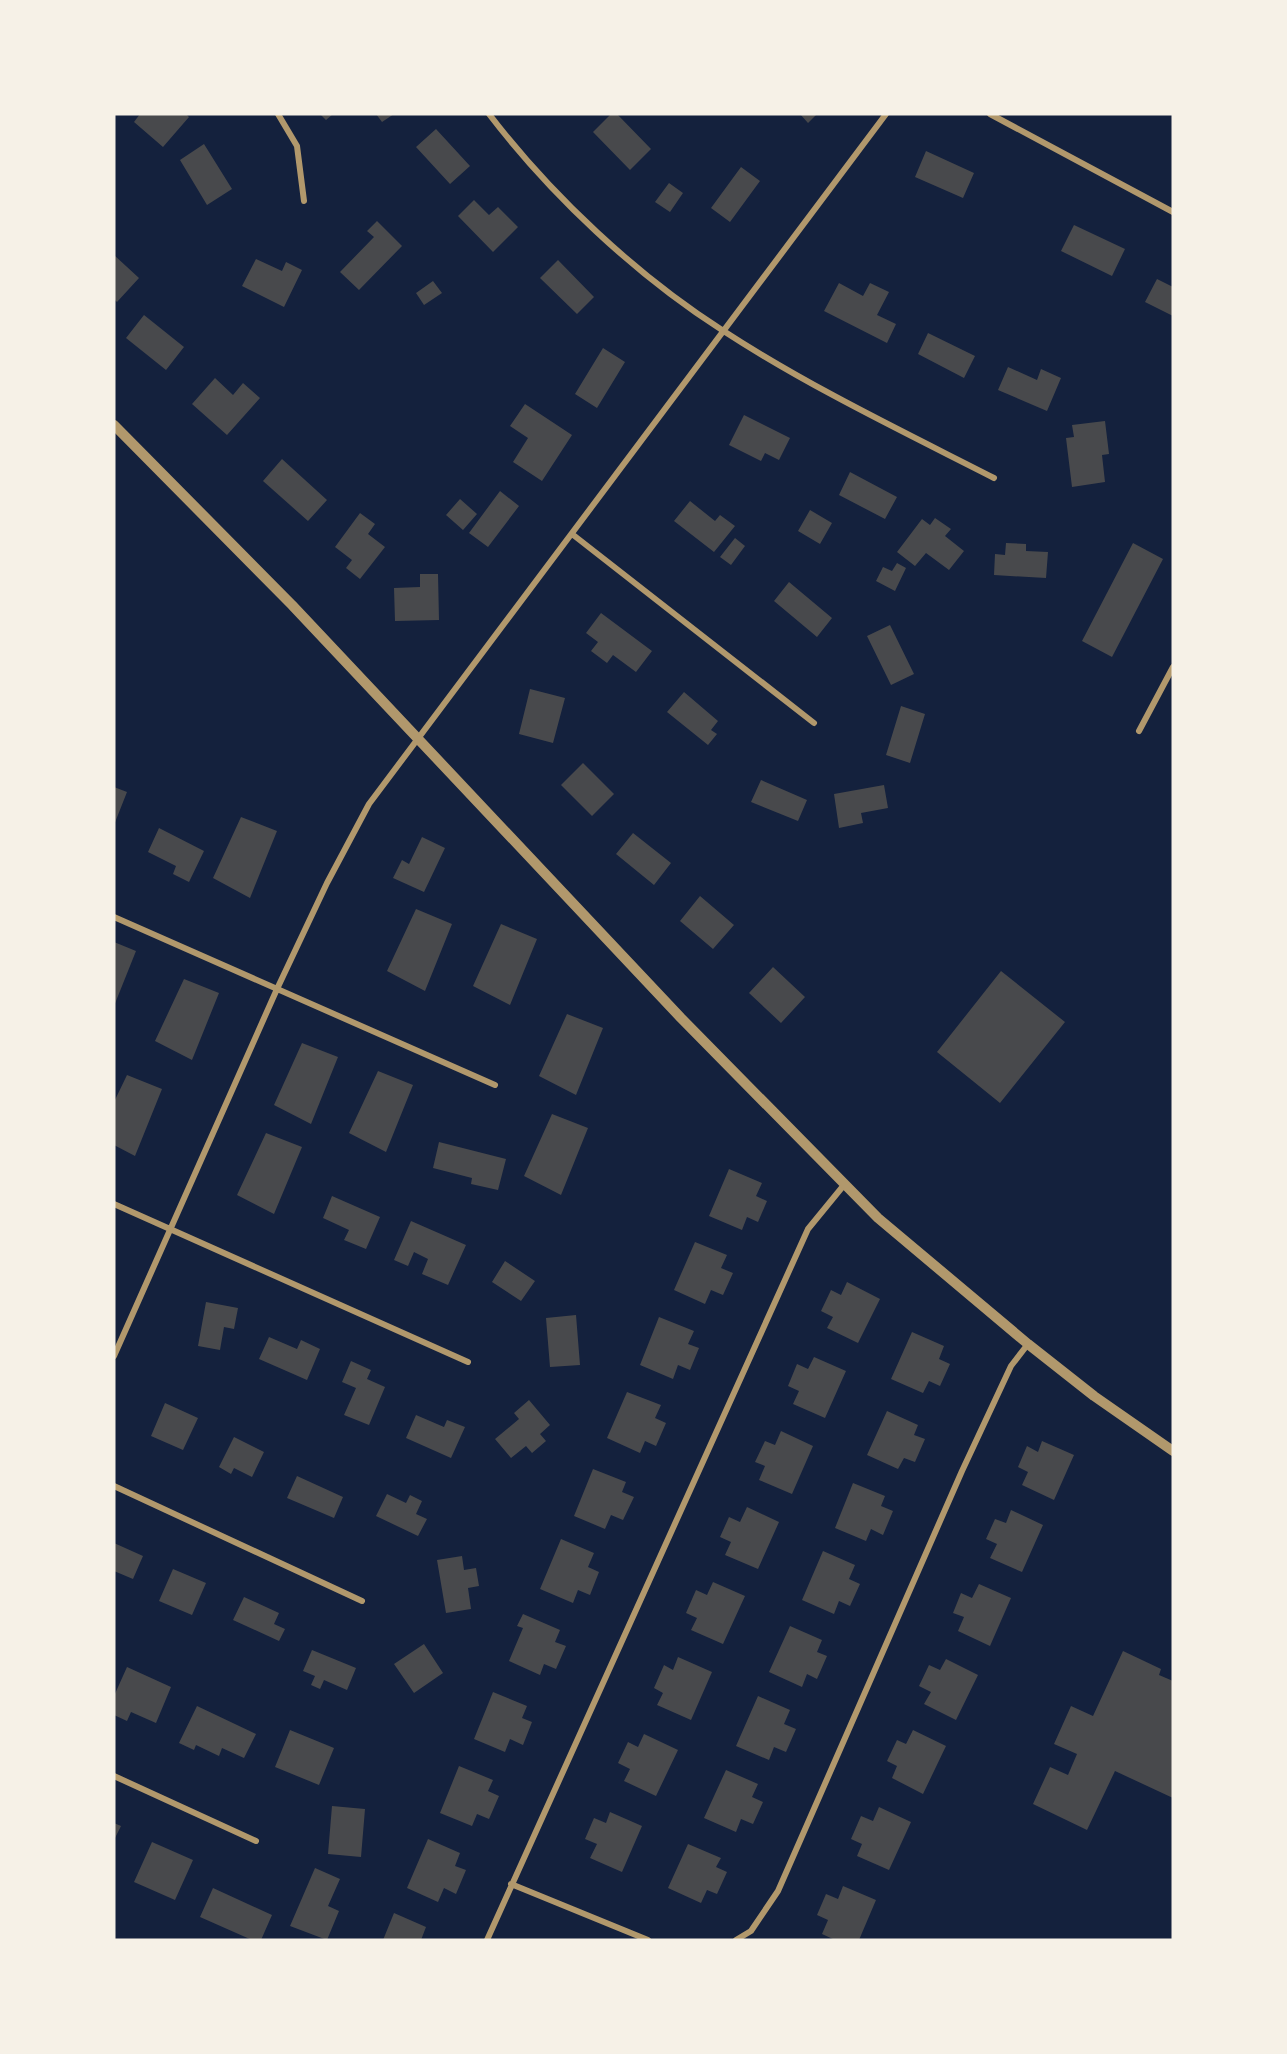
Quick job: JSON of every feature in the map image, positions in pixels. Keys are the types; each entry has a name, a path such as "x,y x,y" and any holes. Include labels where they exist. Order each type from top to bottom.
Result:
{"street":[{"path":"278,114 297,146 302,166 304,201"},
{"path":"489,114 543,177 586,220 676,297 722,330 785,367 994,478"},
{"path":"114,1356 278,989 357,825 383,783 886,114"},
{"path":"990,114 1173,212"},
{"path":"114,425 418,736 681,1018 878,1218 1028,1344 1094,1396 1173,1451"},
{"path":"572,534 814,723"},
{"path":"1139,731 1173,668"},
{"path":"114,917 495,1085"},
{"path":"487,1940 808,1229 844,1185"},
{"path":"114,1204 468,1362"},
{"path":"736,1940 751,1931 778,1891 962,1471 1011,1366 1028,1344"},
{"path":"114,1486 362,1601"},
{"path":"114,1776 256,1842"},
{"path":"512,1884 648,1940"}],"building":[{"path":"140,114 186,114 189,117 163,147 134,122"},
{"path":"320,114 333,114 326,120"},
{"path":"376,114 394,114 382,122"},
{"path":"611,114 617,114 651,149 630,170 593,132"},
{"path":"800,114 817,114 808,123"},
{"path":"436,129 470,166 450,184 416,147"},
{"path":"204,144 232,189 207,205 180,160"},
{"path":"926,151 974,173 963,198 915,177"},
{"path":"741,167 760,181 730,222 711,208"},
{"path":"669,183 683,193 670,212 655,202"},
{"path":"474,200 489,215 498,207 518,227 493,252 458,216"},
{"path":"377,221 402,246 359,290 340,272 374,237 367,231"},
{"path":"1074,225 1125,249 1112,276 1061,251"},
{"path":"114,255 139,278 117,302 114,299"},
{"path":"256,259 282,271 286,262 302,270 284,307 242,286"},
{"path":"558,260 594,297 577,314 540,278"},
{"path":"1157,279 1173,287 1173,316 1145,302"},
{"path":"433,281 442,293 424,305 416,293"},
{"path":"839,283 863,296 870,283 889,292 877,315 896,324 887,343 824,311"},
{"path":"144,315 184,347 166,370 126,338"},
{"path":"928,333 975,356 964,378 918,354"},
{"path":"603,348 625,362 597,408 575,394"},
{"path":"1008,367 1037,380 1041,369 1061,378 1047,411 998,390"},
{"path":"215,378 233,395 243,383 260,398 227,435 192,404"},
{"path":"525,404 572,435 542,481 513,462 528,438 510,426"},
{"path":"744,415 790,438 779,460 765,453 761,461 729,445"},
{"path":"1105,421 1109,454 1102,455 1105,482 1072,487 1066,438 1074,437 1072,425"},
{"path":"282,459 327,500 308,521 263,481"},
{"path":"850,472 897,497 885,519 839,495"},
{"path":"500,491 519,506 488,547 469,533"},
{"path":"460,499 477,514 463,530 446,515"},
{"path":"690,501 715,521 720,515 735,526 714,552 674,521"},
{"path":"810,510 832,523 820,544 798,531"},
{"path":"360,513 375,524 368,534 385,547 360,579 346,568 352,560 335,547"},
{"path":"935,518 951,529 945,536 964,551 949,570 926,553 915,566 897,552 922,519 930,525"},
{"path":"735,538 745,546 731,565 720,557"},
{"path":"1006,543 1026,544 1026,551 1048,552 1046,578 994,575 995,554 1005,555"},
{"path":"1133,543 1163,559 1112,657 1082,641"},
{"path":"897,563 906,568 895,591 876,581 883,567 892,571"},
{"path":"420,574 438,574 439,620 395,621 394,588 420,587"},
{"path":"789,582 832,618 817,637 774,601"},
{"path":"601,613 652,651 636,672 613,655 607,663 591,651 598,642 586,633"},
{"path":"890,625 914,674 891,685 867,636"},
{"path":"530,689 565,698 553,743 519,734"},
{"path":"684,692 718,721 711,730 717,734 708,745 667,712"},
{"path":"901,706 925,714 910,763 886,755"},
{"path":"583,763 614,794 592,816 561,785"},
{"path":"761,780 807,800 798,821 751,802"},
{"path":"884,785 888,808 861,813 863,823 839,828 834,794"},
{"path":"114,787 127,792 114,825"},
{"path":"241,817 277,831 250,898 213,878"},
{"path":"159,828 204,851 189,882 173,874 176,866 148,852"},
{"path":"633,833 671,863 654,885 616,854"},
{"path":"422,837 445,848 424,892 393,878 402,860 409,864"},
{"path":"700,896 734,925 713,949 680,921"},
{"path":"416,909 452,924 425,991 387,971"},
{"path":"501,924 537,939 510,1005 473,986"},
{"path":"114,942 136,951 114,1006"},
{"path":"773,967 805,997 781,1023 749,993"},
{"path":"1001,971 1065,1022 1000,1103 937,1052"},
{"path":"184,979 219,993 192,1060 155,1041"},
{"path":"567,1014 603,1028 576,1095 539,1076"},
{"path":"302,1043 338,1057 311,1124 274,1105"},
{"path":"378,1071 413,1085 386,1152 349,1133"},
{"path":"127,1075 162,1089 135,1156 114,1145 114,1102"},
{"path":"552,1114 588,1128 561,1195 524,1176"},
{"path":"266,1133 302,1147 274,1214 237,1195"},
{"path":"439,1142 506,1159 498,1190 471,1184 472,1178 433,1168"},
{"path":"729,1169 762,1183 756,1196 767,1201 758,1222 747,1217 742,1230 709,1216"},
{"path":"332,1196 380,1217 366,1249 344,1240 349,1230 323,1218"},
{"path":"411,1221 466,1245 448,1285 422,1274 428,1259 414,1252 408,1266 394,1260"},
{"path":"695,1242 727,1255 721,1268 733,1273 723,1295 711,1290 705,1304 674,1290"},
{"path":"505,1261 535,1281 521,1301 492,1282"},
{"path":"847,1282 880,1299 858,1343 827,1328 833,1317 821,1311 831,1290 841,1295"},
{"path":"206,1302 238,1308 234,1329 224,1327 220,1350 198,1346"},
{"path":"576,1315 580,1365 550,1367 546,1318"},
{"path":"659,1317 694,1331 688,1344 699,1348 690,1370 678,1365 673,1379 640,1365"},
{"path":"912,1332 944,1346 939,1359 950,1364 940,1386 929,1381 923,1393 891,1379"},
{"path":"269,1337 297,1349 301,1340 320,1349 307,1380 259,1359"},
{"path":"814,1357 846,1371 825,1418 793,1404 799,1391 788,1386 797,1364 808,1369"},
{"path":"351,1361 371,1370 367,1379 385,1387 369,1425 344,1415 356,1388 342,1382"},
{"path":"627,1392 661,1405 655,1418 666,1423 656,1446 645,1441 640,1453 607,1438"},
{"path":"529,1400 550,1425 540,1434 546,1441 532,1453 526,1446 511,1458 495,1439 519,1419 514,1413"},
{"path":"165,1403 198,1418 183,1450 151,1436"},
{"path":"887,1411 918,1425 914,1435 925,1439 915,1462 904,1458 898,1469 867,1455"},
{"path":"416,1415 444,1427 447,1420 465,1427 451,1458 406,1438"},
{"path":"781,1431 813,1446 792,1494 759,1480 765,1466 755,1462 765,1441 775,1445"},
{"path":"234,1437 264,1452 252,1477 234,1468 231,1474 219,1467"},
{"path":"1042,1441 1074,1455 1054,1500 1022,1485 1028,1472 1018,1467 1027,1446 1038,1452"},
{"path":"593,1469 626,1482 622,1492 634,1497 623,1520 611,1515 605,1529 574,1516"},
{"path":"297,1476 343,1497 334,1518 287,1498"},
{"path":"853,1483 885,1496 881,1506 893,1511 883,1535 871,1529 866,1541 835,1528"},
{"path":"387,1494 406,1503 410,1495 422,1501 416,1514 427,1519 418,1536 376,1516"},
{"path":"747,1507 779,1522 758,1569 725,1555 731,1542 720,1537 729,1517 740,1522"},
{"path":"1011,1510 1043,1525 1022,1572 990,1558 997,1544 986,1539 995,1519 1006,1523"},
{"path":"561,1539 594,1553 588,1567 599,1572 590,1595 578,1590 573,1603 540,1589"},
{"path":"114,1543 143,1556 133,1579 114,1571"},
{"path":"823,1551 855,1565 849,1579 860,1584 850,1606 839,1601 834,1614 802,1600"},
{"path":"462,1556 464,1570 476,1568 479,1586 468,1588 471,1609 446,1613 437,1560"},
{"path":"173,1569 206,1583 192,1615 159,1601"},
{"path":"713,1582 745,1596 723,1644 691,1630 697,1618 686,1613 696,1590 707,1595"},
{"path":"979,1584 1011,1598 990,1646 958,1631 964,1617 953,1613 961,1593 972,1598"},
{"path":"244,1597 279,1613 274,1624 285,1629 279,1641 233,1620"},
{"path":"523,1614 560,1630 555,1642 566,1646 556,1669 544,1664 540,1675 509,1661 523,1628 517,1626"},
{"path":"790,1626 822,1640 817,1652 827,1656 817,1679 807,1674 802,1687 769,1672"},
{"path":"424,1644 443,1673 414,1693 394,1664"},
{"path":"312,1650 356,1668 347,1690 324,1680 320,1689 311,1685 315,1676 303,1671"},
{"path":"1123,1651 1161,1669 1159,1675 1173,1681 1173,1798 1115,1771 1087,1830 1033,1804 1050,1767 1068,1775 1077,1754 1054,1744 1071,1706 1093,1716"},
{"path":"678,1657 712,1672 691,1720 657,1705 663,1693 654,1688 664,1665 673,1670"},
{"path":"946,1659 978,1675 956,1720 924,1704 931,1692 919,1686 929,1665 940,1670"},
{"path":"127,1667 171,1687 156,1723 131,1712 127,1721 114,1715 114,1696"},
{"path":"493,1692 527,1706 522,1718 532,1722 523,1745 510,1739 505,1752 474,1739"},
{"path":"758,1696 790,1710 784,1724 796,1729 786,1752 774,1747 769,1760 736,1746"},
{"path":"197,1706 256,1734 244,1758 222,1748 219,1756 196,1745 194,1750 179,1743"},
{"path":"290,1730 334,1748 319,1785 275,1767"},
{"path":"913,1730 946,1746 923,1794 892,1778 897,1766 887,1761 897,1740 906,1744"},
{"path":"644,1734 678,1750 656,1796 624,1781 630,1769 618,1763 628,1742 638,1747"},
{"path":"459,1766 493,1780 488,1791 499,1796 489,1819 477,1814 472,1826 440,1813"},
{"path":"726,1770 758,1784 752,1797 763,1802 753,1824 741,1819 736,1832 704,1818"},
{"path":"332,1806 365,1809 361,1857 328,1854"},
{"path":"879,1807 911,1822 889,1870 857,1856 862,1844 851,1839 861,1816 873,1821"},
{"path":"610,1812 642,1826 622,1872 590,1858 597,1844 585,1839 594,1818 606,1823"},
{"path":"114,1823 121,1826 114,1840"},
{"path":"428,1839 460,1853 455,1866 466,1870 456,1894 444,1888 438,1902 407,1888"},
{"path":"152,1842 193,1860 175,1900 134,1882"},
{"path":"688,1844 721,1858 716,1867 727,1872 717,1894 707,1890 701,1903 668,1888"},
{"path":"315,1868 340,1879 328,1906 339,1911 327,1940 290,1926"},
{"path":"843,1886 876,1900 859,1940 835,1940 822,1934 828,1920 817,1915 826,1894 838,1899"},
{"path":"213,1888 272,1915 261,1940 252,1940 200,1917"},
{"path":"394,1913 426,1927 421,1940 383,1940"}]}
